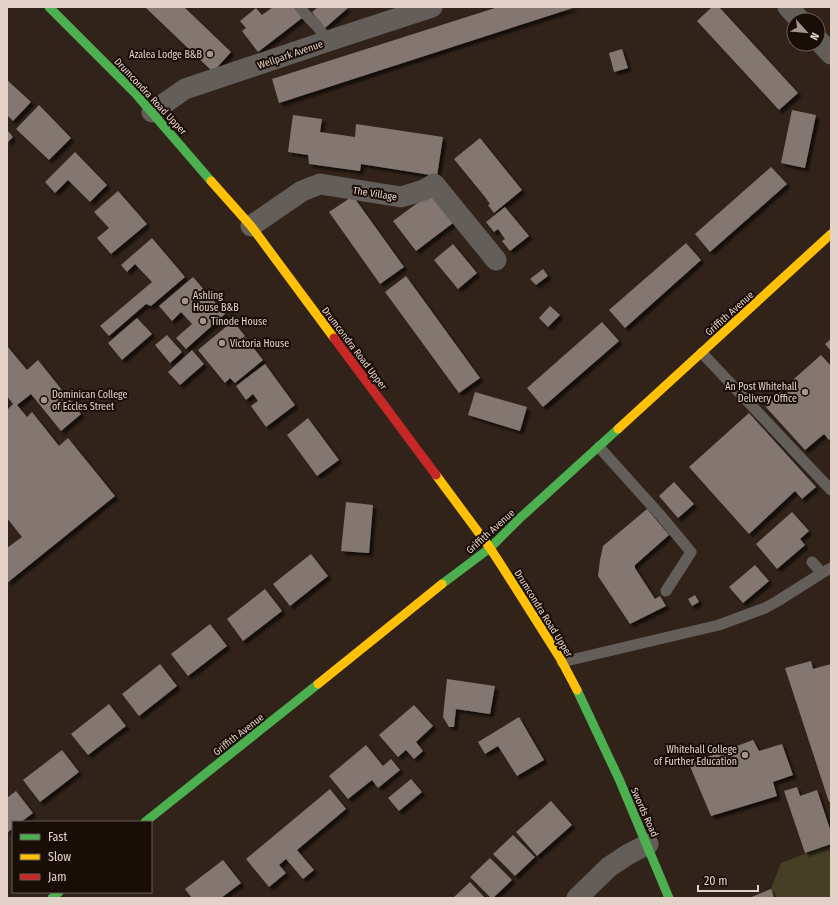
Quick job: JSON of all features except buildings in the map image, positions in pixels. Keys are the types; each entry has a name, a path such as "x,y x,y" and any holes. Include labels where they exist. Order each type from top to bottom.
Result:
{"main road":[{"name":"Drumcondra Road Upper","path":"48,7 135,93 251,226 490,548 562,662 600,737"},
{"name":"Griffith Avenue","path":"146,821 451,577 490,548 519,519 831,234"},
{"name":"Swords Road","path":"600,737 648,844 669,898"}],"street":[{"name":"Wellpark Avenue","path":"152,112 185,90 432,7"},
{"name":"The Village","path":"251,226 302,192 320,184 401,197 424,190 434,184 496,260"},
{"path":"577,898 609,867 648,844"}],"lane":[{"path":"300,7 328,41"},
{"path":"702,353 831,490"},
{"path":"599,447 691,552 666,591"},
{"path":"562,662 719,625 765,608 826,570 812,562"}],"shaded area":[{"path":"831,844 831,898 752,898 770,891 781,863"}],"traffic: fast":[{"path":"49,7 135,93 211,181"},
{"path":"442,584 490,548 519,519 618,429"},
{"path":"146,821 318,684"},
{"path":"577,690 619,779 669,898"},
{"path":"52,898 58,893"}],"traffic: slow":[{"path":"211,181 251,226 334,338"},
{"path":"618,429 831,234"},
{"path":"436,475 490,548 560,658 577,690"},
{"path":"318,684 442,584"}],"traffic: jam":[{"path":"334,338 436,475"}],"place":[{"name":"Azalea Lodge B&B","path":"210,54"},
{"name":"Ashling House B&B","path":"185,301"},
{"name":"Tinode House","path":"203,321"},
{"name":"Victoria House","path":"222,343"},
{"name":"An Post Whitehall Delivery Office","path":"805,392"},
{"name":"Dominican College of Eccles Street","path":"44,400"},
{"name":"Whitehall College of Further Education","path":"745,755"}]}
